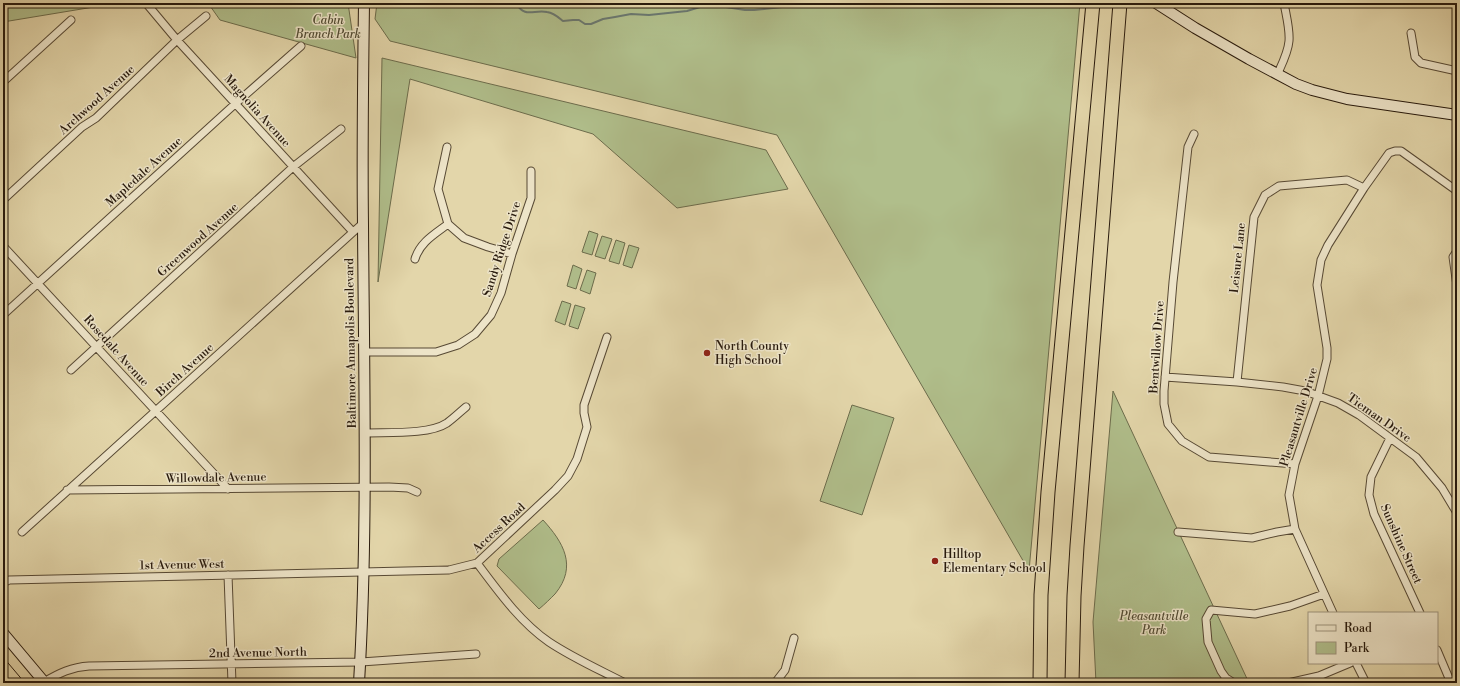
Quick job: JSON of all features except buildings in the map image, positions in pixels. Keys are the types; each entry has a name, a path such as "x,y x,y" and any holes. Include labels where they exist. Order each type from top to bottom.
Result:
{"highway":[{"path":"1040,683 1041,595 1048,500 1093,3"},
{"path":"1072,683 1077,546 1120,3"},
{"path":"1102,245 1128,3"}],"main road":[{"name":"Baltimore Annapolis Boulevard","path":"359,683 361,662 365,432 362,224 364,3"},
{"path":"1156,3 1195,28 1278,75 1312,90 1340,97 1457,115"},
{"path":"3,633 45,683"}],"street":[{"name":"Magnolia Avenue","path":"146,3 177,40 353,232"},
{"path":"1278,75 1289,42 1289,31 1284,3"},
{"name":"Archwood Avenue","path":"3,200 77,134 82,127 96,118 177,40 206,16"},
{"path":"3,82 71,20"},
{"path":"1411,33 1416,58 1421,63 1457,70"},
{"name":"Mapledale Avenue","path":"3,315 301,46"},
{"name":"Greenwood Avenue","path":"71,370 293,167 341,128"},
{"name":"Bentwillow Drive","path":"1194,134 1188,147 1172,282 1164,404 1168,424 1182,441 1208,457 1295,464"},
{"path":"447,147 438,189 448,224 464,238 512,254"},
{"name":"Pleasantville Drive","path":"1333,612 1295,529 1289,495 1295,464 1318,396 1327,360 1327,348 1317,285 1321,260 1328,245 1364,188 1389,153 1401,151 1457,191"},
{"name":"Sandy Ridge Drive","path":"365,352 436,352 458,345 475,334 491,315 501,293 512,254 531,198 531,171"},
{"name":"Leisure Lane","path":"1237,382 1254,217 1265,195 1279,186 1324,181 1347,180 1364,188"},
{"name":"Birch Avenue","path":"22,532 362,224"},
{"path":"415,259 417,251 425,242 448,224"},
{"name":"Rosedale Avenue","path":"3,246 228,489"},
{"path":"1457,251 1453,257 1457,286"},
{"name":"Access Road","path":"607,337 584,405 587,427 573,468 555,490 477,563 520,617 548,642 586,664 625,683"},
{"name":"Tieman Drive","path":"1165,376 1284,387 1306,391 1338,403 1359,416 1416,457 1442,488 1457,513"},
{"path":"365,432 422,431 435,428 446,424 466,407"},
{"name":"Sunshine Street","path":"1390,438 1371,477 1369,495 1374,514 1420,612"},
{"name":"Willowdale Avenue","path":"68,490 400,487 408,488 417,492"},
{"path":"1178,532 1252,538 1295,529"},
{"name":"1st Avenue West","path":"3,583 9,580 449,570 477,563"},
{"path":"228,575 232,683"},
{"path":"1234,683 1226,678 1221,671 1208,642 1206,619 1211,610 1255,614 1290,606 1324,594"},
{"path":"774,683 785,670 794,638"},
{"path":"1438,653 1450,683"},
{"name":"2nd Avenue North","path":"45,683 61,672 78,667 361,662 476,654"},
{"path":"1288,683 1320,676 1348,664"},
{"path":"1356,664 1366,683"}],"green space":[{"path":"3,3 118,3 3,22"},
{"name":"Cabin Branch Park","path":"208,3 348,3 356,58 220,20"},
{"path":"377,3 1080,3 1029,571 777,135 390,41 375,19"},
{"path":"382,58 766,150 788,189 677,208 593,134 410,79 378,282"},
{"path":"589,231 598,234 592,255 582,252"},
{"path":"602,236 612,239 605,259 595,256"},
{"path":"616,240 625,243 619,264 609,261"},
{"path":"629,245 639,248 632,268 623,265"},
{"path":"573,265 582,269 576,289 567,286"},
{"path":"587,270 596,273 590,294 580,290"},
{"path":"562,301 571,304 565,325 555,321"},
{"path":"575,305 585,308 578,329 569,326"},
{"name":"Pleasantville Park","path":"1113,391 1249,683 1096,683 1093,622"},
{"path":"852,405 894,418 862,515 820,501"},
{"path":"543,520 557,537 562,546 567,564 566,574 562,584 555,594 539,609 497,566 499,559"}],"waterway":[{"path":"516,3 519,8 526,12 547,12 554,14 563,21 579,20 585,24 591,24 603,19 631,14 649,15 687,11 713,5 754,10 782,7 829,6 849,3"}],"tram line":[{"path":"3,657 25,683"}],"place":[{"name":"North County High School","path":"707,353"},
{"name":"Hilltop Elementary School","path":"935,561"}]}
